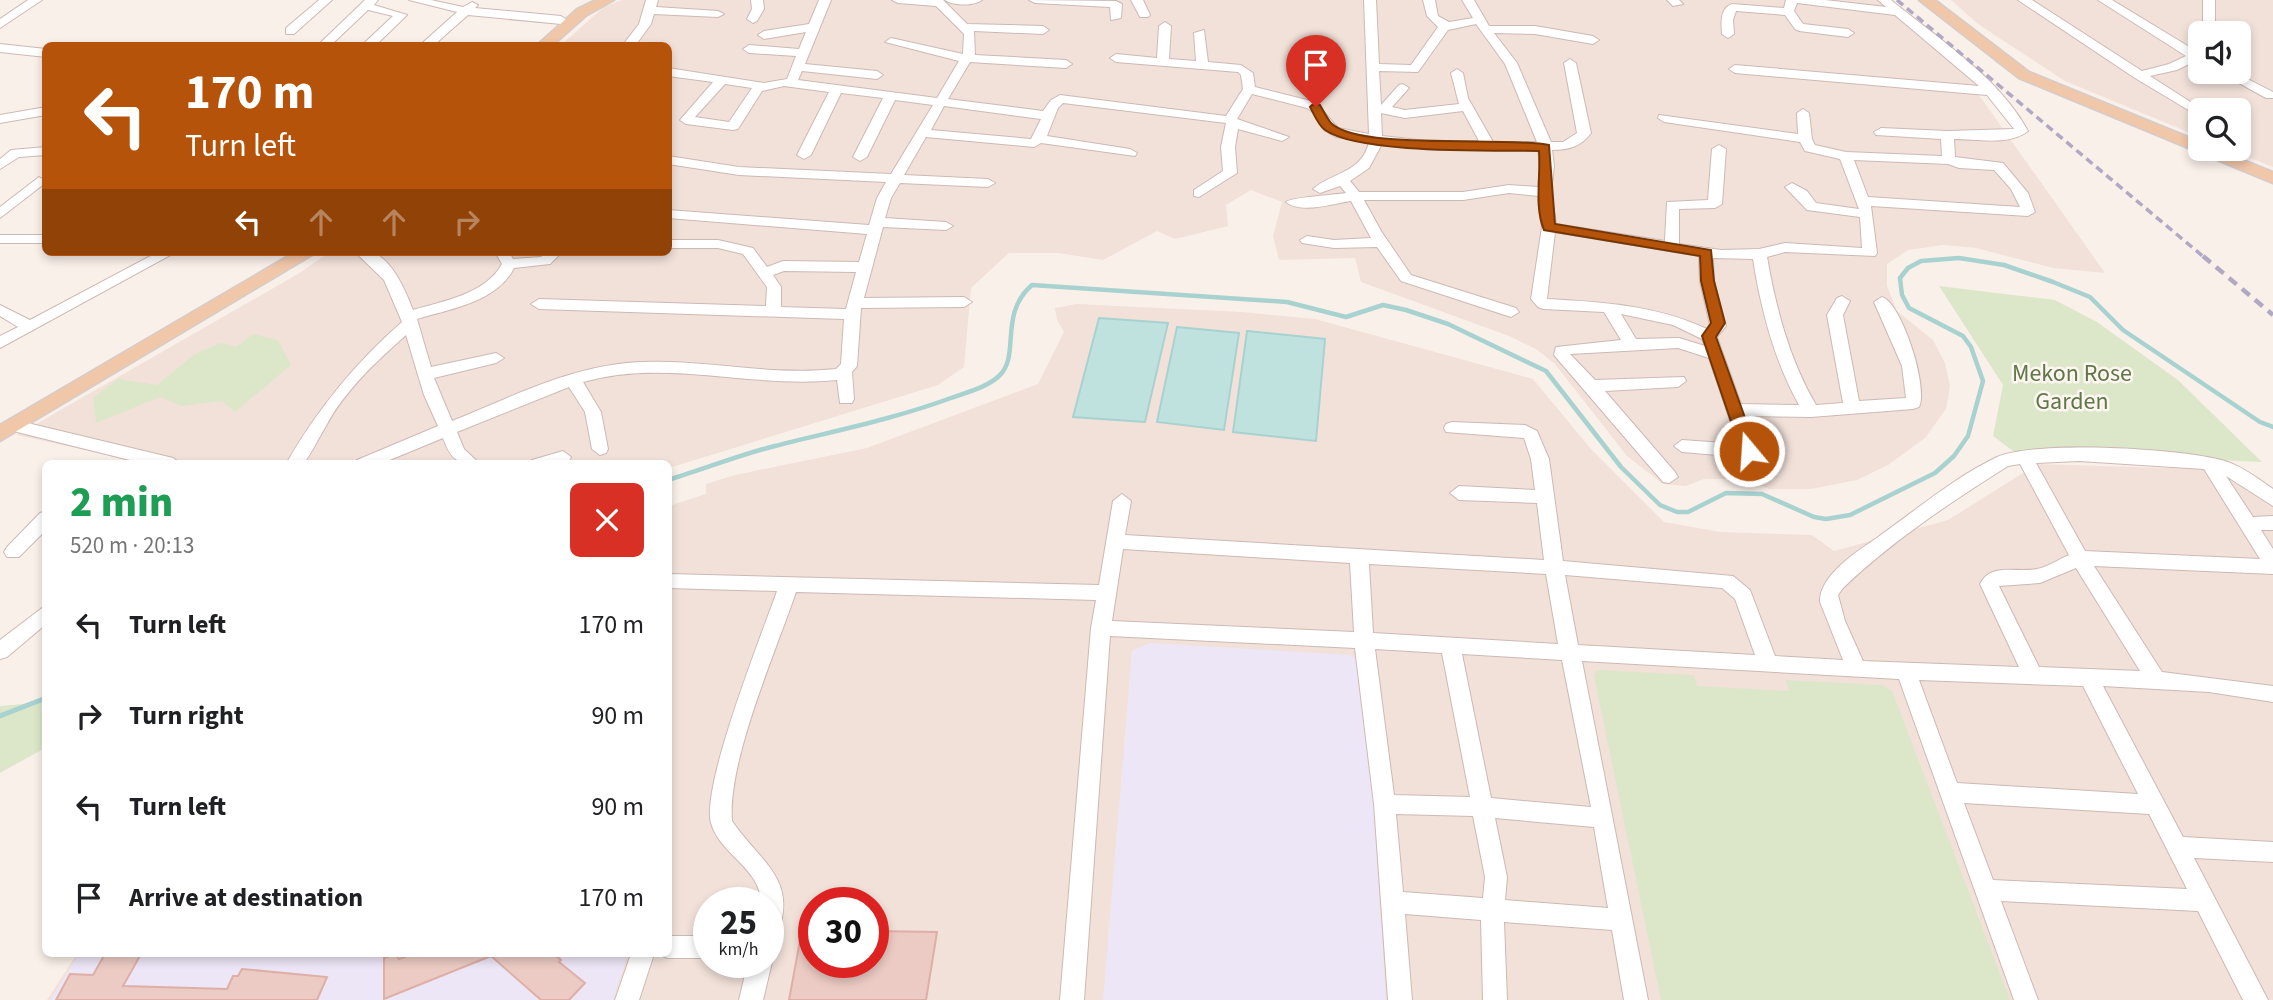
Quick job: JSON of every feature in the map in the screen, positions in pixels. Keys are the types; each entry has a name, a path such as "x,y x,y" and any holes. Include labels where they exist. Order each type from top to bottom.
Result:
{"main road":[{"path":"537,42 561,20 590,0"},
{"path":"547,42 570,20 607,0"},
{"path":"1926,0 2024,75 2188,143"},
{"path":"1942,0 1990,39 2044,76 2188,136"},
{"path":"2232,161 2273,178"},
{"path":"2245,161 2273,173"},
{"path":"5,427 288,256"},
{"path":"5,427 301,256"}],"street":[{"path":"15,0 35,1"},
{"path":"290,31 326,0"},
{"path":"415,0 466,10 561,20"},
{"path":"430,42 477,0"},
{"path":"753,19 758,9 757,0"},
{"path":"791,83 825,0"},
{"path":"898,0 976,0"},
{"path":"1035,0 1116,4 1115,18"},
{"path":"1137,0 1144,15"},
{"path":"1320,189 1361,169 1373,156 1379,108 1371,67 1370,0"},
{"path":"1429,0 1428,10 1432,19 1447,26 1482,24 1594,40"},
{"path":"1468,0 1518,77 1543,134 1547,175 1544,192 1549,227 1539,294 1541,302 1557,307 1609,307 1676,321 1709,336 1758,477"},
{"path":"1881,132 1947,135 2020,133 2019,126 1989,91 1884,0"},
{"path":"2024,0 2188,106"},
{"path":"2104,0 2188,50"},
{"path":"2209,0 2209,21"},
{"path":"0,24 35,1"},
{"path":"846,399 844,373 850,359 854,308 875,226 895,176 925,133 967,58 972,37 941,1"},
{"path":"327,42 369,3 401,15 371,42"},
{"path":"1728,34 1727,20 1734,6 1793,4 1898,12"},
{"path":"1793,4 1797,26 1848,33"},
{"path":"630,42 652,5 718,14"},
{"path":"1163,62 1165,26"},
{"path":"1371,67 1414,69 1447,26"},
{"path":"764,35 781,35 812,27"},
{"path":"965,27 1042,30"},
{"path":"1200,33 1202,65"},
{"path":"891,42 928,52 967,58 1066,64"},
{"path":"0,48 42,53"},
{"path":"751,53 878,69"},
{"path":"1116,58 1245,71 1249,89 1232,122 1228,147 1230,173 1199,192"},
{"path":"2139,75 2188,60"},
{"path":"1249,89 1311,105 1319,111 1328,127 1345,135 1419,145 1545,148 1565,146 1580,139 1584,133 1570,63"},
{"path":"1735,69 1989,91"},
{"path":"672,73 762,86 791,83 942,102 1030,143 1040,139 1130,153"},
{"path":"1457,73 1459,91 1488,145"},
{"path":"723,79 686,120 733,126 762,86"},
{"path":"2248,84 2270,96"},
{"path":"1379,108 1403,88"},
{"path":"804,155 837,89"},
{"path":"860,157 891,95"},
{"path":"1040,139 1054,102 1060,99 1232,122 1282,136"},
{"path":"1379,108 1411,114 1467,107"},
{"path":"0,119 42,112"},
{"path":"1792,187 1812,207 2012,212 2029,210 1998,166 1959,164 1950,160 1846,156 1811,149 1805,139 1803,113"},
{"path":"25,114 42,117"},
{"path":"925,133 1049,116"},
{"path":"1664,118 1805,139"},
{"path":"1947,135 1950,160"},
{"path":"1672,247 1672,205 1716,204 1719,149"},
{"path":"0,165 16,153 42,150"},
{"path":"1549,227 1706,253 1759,254 1785,247 1868,253 1870,246 1865,208 1846,156"},
{"path":"672,161 739,171 895,176 988,183"},
{"path":"1342,180 1355,196 1369,224 1406,278 1511,312"},
{"path":"0,214 39,181"},
{"path":"1293,202 1310,203 1355,196 1463,195 1509,189 1544,192"},
{"path":"672,214 875,226 946,226"},
{"path":"699,243 712,217"},
{"path":"0,239 39,239"},
{"path":"1307,240 1334,244 1382,242"},
{"path":"672,244 731,245 748,251 774,287 773,311"},
{"path":"1706,253 1707,281 1718,323 1717,329 1709,336"},
{"path":"1759,254 1781,341 1798,389 1811,411"},
{"path":"0,343 162,256"},
{"path":"367,256 384,269 403,303 426,374 457,453 467,460"},
{"path":"297,460 313,438 318,424 347,386 408,320 488,288 504,276 505,258 545,261 551,256"},
{"path":"763,273 782,266 865,267"},
{"path":"1842,301 1835,315 1852,408"},
{"path":"539,304 773,311 964,302"},
{"path":"1736,410 1811,411 1910,404 1915,399 1912,370 1882,302"},
{"path":"1609,307 1631,344"},
{"path":"0,310 31,327"},
{"path":"1669,477 1562,351 1631,344 1685,344 1717,355"},
{"path":"426,374 496,358"},
{"path":"373,460 573,380 608,370 643,367 774,375 844,373"},
{"path":"573,380 593,412 600,449"},
{"path":"1592,386 1678,381"},
{"path":"5,427 156,460"},
{"path":"1452,428 1528,432 1540,459 1559,601 1572,654 1636,1000"},
{"path":"1682,446 1749,451"},
{"path":"101,460 111,449"},
{"path":"2024,456 2080,558 2156,681"},
{"path":"1857,669 1829,598 1833,582 1880,545 1989,470 2024,456 2209,463 2234,472 2273,499"},
{"path":"552,460 563,457"},
{"path":"2209,463 2273,565"},
{"path":"1459,492 1546,497"},
{"path":"1072,1000 1101,628 1122,501"},
{"path":"13,552 42,522"},
{"path":"2249,524 2273,523"},
{"path":"1117,542 1678,575 1732,584 1743,595 1768,664"},
{"path":"1359,556 1364,642 1385,804 1399,1000"},
{"path":"2033,676 1989,584 1998,577 2040,576 2080,558 2273,565"},
{"path":"672,581 1107,593"},
{"path":"772,887 771,881 726,831 720,820 721,801 727,769 789,585"},
{"path":"0,650 42,616"},
{"path":"1101,628 1906,672 2156,681 2209,684 2273,694"},
{"path":"1451,648 1496,877 1493,910 1495,1000"},
{"path":"1906,672 2026,1000"},
{"path":"2090,678 2256,1000"},
{"path":"1949,792 2155,805"},
{"path":"1385,804 1483,807 1602,818"},
{"path":"2177,847 2273,852"},
{"path":"1985,890 2205,901"},
{"path":"1393,902 1620,920"},
{"path":"672,947 693,947"},
{"path":"627,1000 641,957"},
{"path":"751,1000 756,978"}],"shaded area":[{"path":"622,0 1891,0 2001,93 1979,95 2105,273 2053,268 1976,248 1943,245 1908,250 1887,264 1887,286 1897,311 1933,340 1945,363 1950,386 1946,409 1925,438 1888,465 1857,480 1811,489 1770,489 1744,479 1704,479 1686,486 1663,484 1627,456 1555,364 1536,349 1509,336 1361,282 1355,258 1279,260 1273,236 1282,202 1251,190 1226,205 1228,226 1175,239 1157,231 1103,260 1058,253 1009,253 971,288 964,367 938,385 672,467 672,460 129,460 17,435 298,274 324,256 672,256 672,42 564,42 604,7"},
{"path":"1951,0 2273,0 2273,167 2251,158 2251,98 2188,98 2188,132 2065,81 1978,24"},
{"path":"1077,304 1242,312 1315,319 1533,379 1591,449 1664,522 1721,532 1812,535 1834,551 1948,520 2037,464 2201,469 2237,479 2273,505 2273,1000 47,1000 75,957 672,957 672,505 706,494 706,484 735,475 867,448 1038,384 1064,332 1057,320 1055,308"},
{"path":"1150,643 1351,655 1365,667 1386,1000 1103,1000 1132,651"},
{"path":"77,957 627,957 613,1000 50,1000"}],"green space":[{"name":"Mekon Rose Garden","path":"1939,286 2055,300 2097,322 2178,380 2262,462 2013,451 1993,436 2003,385"},
{"path":"253,334 278,340 291,365 235,412 222,401 181,406 160,397 96,423 93,398 118,379 157,385 195,354 221,343 236,347"},
{"path":"1597,670 1694,675 1697,686 1789,691 1786,680 1882,685 1892,691 2010,1000 1661,1000 1594,676"},
{"path":"42,702 42,750 0,773 0,706"}],"water":[{"path":"1099,318 1168,323 1145,422 1073,417"},
{"path":"1177,327 1239,333 1224,430 1157,422"},
{"path":"1247,331 1325,339 1316,441 1233,432"}],"building":[{"path":"889,931 937,932 926,1000 789,1000 798,952 798,978 889,978"},
{"path":"103,957 139,957 123,986 227,989 233,976 238,976 242,969 327,977 317,1000 56,1000 70,974 93,975"},
{"path":"489,957 384,999 384,958 399,959"},
{"path":"492,957 558,957 561,960 559,962 585,983 569,1000 541,1000"}],"waterway":[{"path":"672,479 762,450 908,412 988,384 1005,368 1009,357 1012,321 1022,296 1032,285 1287,302 1346,317 1383,305 1448,324 1546,371 1621,467 1660,505 1677,512 1688,512 1726,493 1762,494 1814,517 1826,519 1850,515 1935,473 1954,456 1968,436 1983,381 1971,347 1963,336 1909,308 1902,295 1900,278 1908,268 1921,261 1959,258 2004,265 2090,297 2123,330 2260,422 2273,427"},
{"path":"0,716 42,700"}],"railway":[{"path":"1897,0 2205,258"},
{"path":"2203,256 2273,315"}],"route":[{"path":"1316,107 1328,127 1351,137 1427,145 1545,148 1547,175 1544,192 1549,227 1706,253 1707,281 1718,323 1717,329 1709,336 1749,451"}]}
